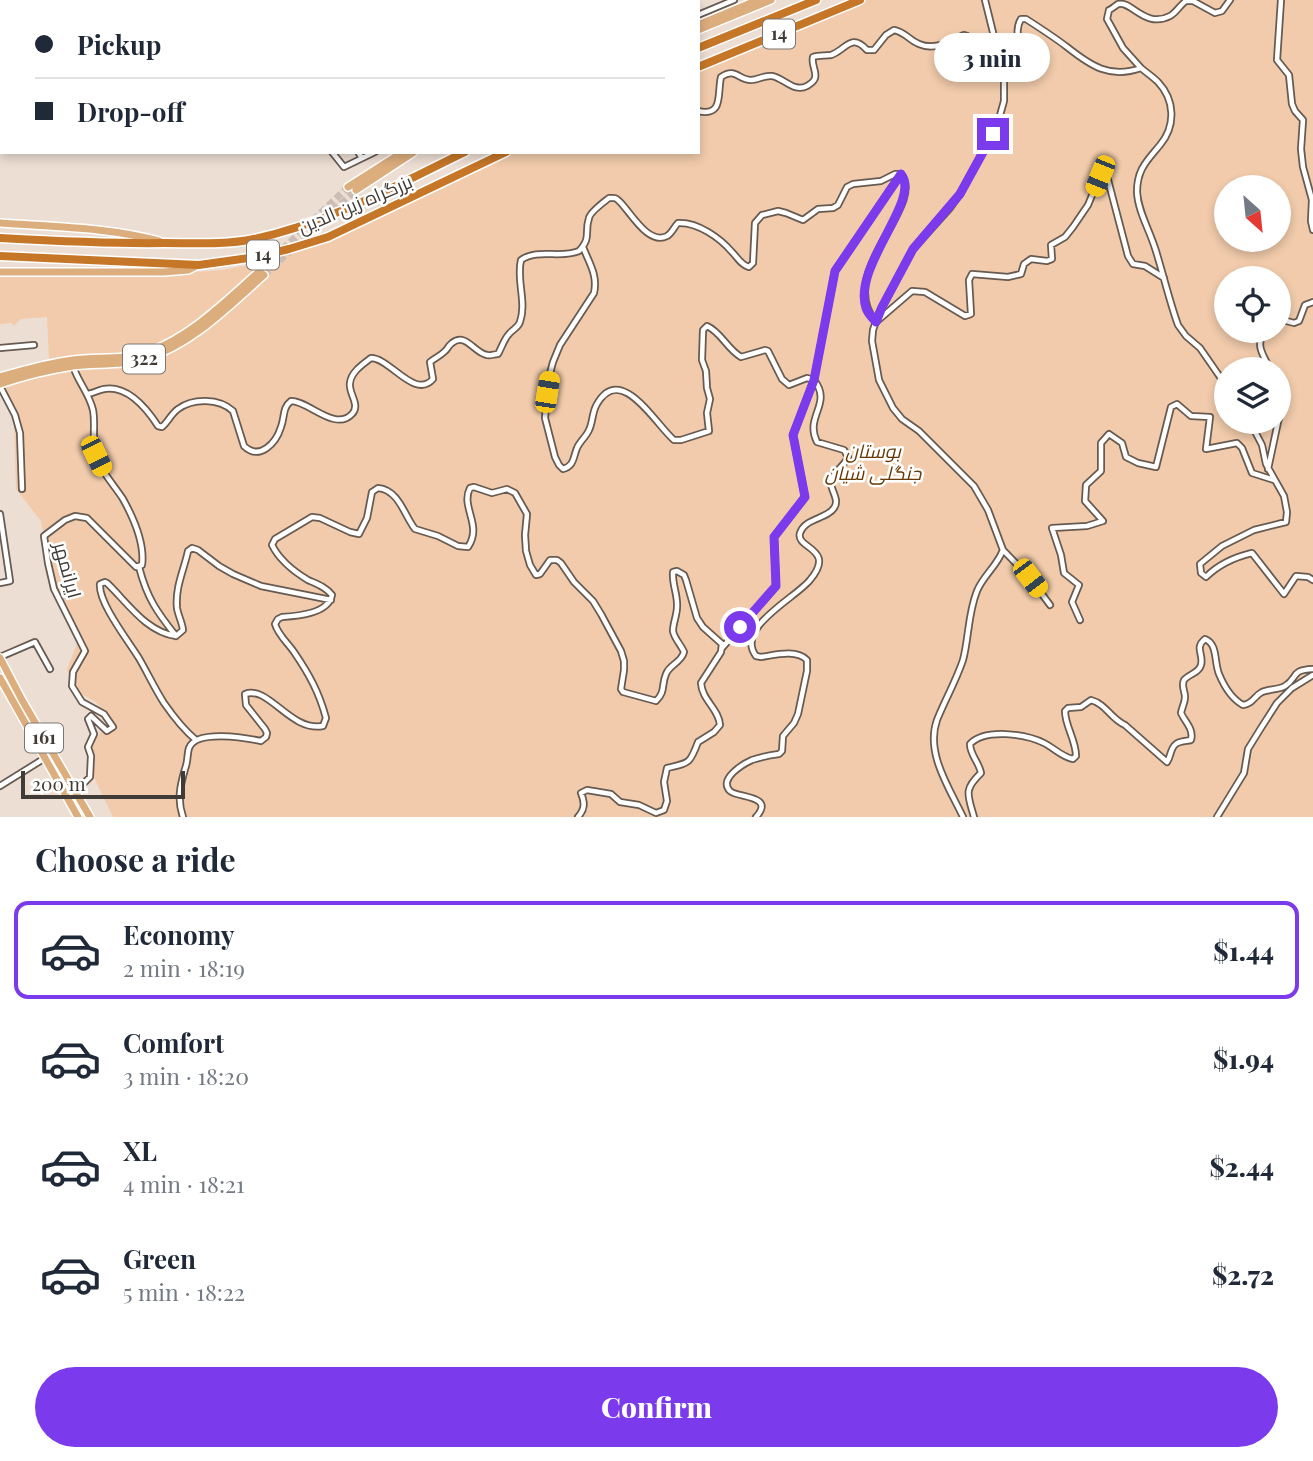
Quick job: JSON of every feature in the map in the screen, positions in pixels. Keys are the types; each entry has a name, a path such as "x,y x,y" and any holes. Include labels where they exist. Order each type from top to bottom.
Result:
{"highway":[{"name":"14","path":"700,47 816,0"},
{"name":"14","path":"700,66 860,0"},
{"name":"بزرگراه زین الدین","path":"0,238 132,244 205,244 251,240 311,224 461,154"},
{"name":"بزرگراه زین الدین","path":"0,256 199,265 256,257 328,237 502,154"}],"main road":[{"path":"700,24 758,0"},
{"path":"700,29 771,0"},
{"path":"400,154 352,189 411,154"},
{"path":"0,223 39,224 134,234 167,243"},
{"path":"0,272 164,272 188,270 199,265"},
{"name":"322","path":"0,377 72,360 134,356 161,347 193,327 262,273 201,328 165,351 124,363 73,366 20,377 0,385"},
{"name":"161","path":"0,658 90,817"},
{"name":"161","path":"0,678 78,817"}],"street":[{"path":"714,0 721,5"},
{"path":"700,14 734,0"},
{"path":"985,0 1004,77 998,126 960,194 913,249 882,307 872,341 877,371 893,408 974,486 988,510 1003,550 1030,578 1050,605"},
{"path":"1214,368 1200,348 1178,325 1148,226 1138,204 1140,170 1167,134 1172,106 1158,82 1123,48 1107,19 1109,10 1118,4 1146,18 1162,18 1169,17 1186,1 1193,1 1216,13 1222,11 1230,0"},
{"path":"1281,0 1276,60 1289,75 1292,104 1303,120 1301,149 1312,200 1313,230"},
{"path":"1004,77 1011,74 1020,61 1018,24 1024,19 1097,69 1129,73 1141,68"},
{"path":"700,111 708,113 717,107 718,86 724,74 732,73 749,80 776,77 794,87 802,88 814,81 816,76 813,57 830,55 847,43 855,42 867,50 874,50 886,35 894,30 901,31 919,44 927,46 938,46 964,35 971,36 992,55 999,53"},
{"path":"334,154 344,167 371,154"},
{"path":"359,154 362,158"},
{"path":"876,322 867,312 864,296 866,284 876,254 901,208 905,185 901,174"},
{"path":"88,394 105,388 123,392 147,409 158,426 162,427 174,412 188,404 202,401 230,407 244,446 248,450 261,452 274,440 282,425 284,410 291,401 301,402 332,419 344,419 355,412 350,383 358,369 371,358 380,359 410,382 423,385 429,384 433,379 430,362 433,358 444,353 458,340 465,341 486,355 498,354 507,336 519,325 521,319 521,260 535,254 573,253 583,247 588,233 589,216 606,199 618,200 641,228 654,236 669,235 678,223 696,227 719,240 743,266 749,267 753,262 755,223 762,215 778,211 803,220 818,209 838,205 848,187 853,184 881,181 901,174"},
{"path":"578,817 584,805 582,793 587,790 611,794 620,802 639,805 656,813 664,810 667,801 664,782 667,768 688,762 694,755 698,742 720,725 719,717 706,700 701,683 722,648 776,586 774,537 805,497 793,435 814,380 835,271 901,174"},
{"path":"876,322 912,291 925,292 965,316 971,314 969,280 972,274 1014,276 1021,274 1024,264 1031,259 1052,259 1051,244 1065,237 1073,227 1088,205 1100,176 1107,176 1128,256 1133,264 1145,266 1164,278"},
{"path":"583,247 595,276 596,286 560,345 553,362 547,392 545,418 555,457 563,469 569,467 573,461 578,446 589,429 595,406 604,394 614,390 621,390 648,409 674,440 709,431 707,413 710,399 701,354 705,326 715,330 734,353 741,357 765,349 768,351 782,379 789,385 807,378 814,380 821,389 822,399 813,423 814,436 817,442 844,450 848,457 832,478 831,486 836,506 806,525 800,532 802,543 814,550 819,558 815,574 809,583 778,606 757,629 751,642 756,656 789,654 803,656 807,660 798,714 782,736 782,751 746,763 728,778 728,789 732,793 754,797 761,806 756,817"},
{"path":"1291,322 1299,321 1305,305 1313,302"},
{"path":"0,348 34,345"},
{"path":"73,366 77,378 88,394 93,413 96,456 136,527 143,556 142,565 139,567 150,600 176,636"},
{"path":"0,385 15,415 20,433 22,489"},
{"path":"1080,620 1072,602 1079,585 1064,573 1052,528 1087,526 1103,521 1085,501 1085,493 1086,485 1101,471 1101,443 1110,434 1122,443 1126,457 1156,467 1171,407 1177,404 1191,416 1210,417 1206,449 1237,443 1242,448 1252,473 1274,480"},
{"path":"1256,434 1268,469 1284,496 1286,522 1254,530 1222,546 1200,564 1200,573 1206,577 1212,570 1236,556 1252,553 1284,594 1297,576 1313,580"},
{"path":"1268,469 1276,434"},
{"path":"331,600 332,596 328,590 297,573 281,560 272,545 275,539 312,517 320,517 359,534 368,518 372,492 378,488 395,496 415,529 438,536 458,547 468,547 474,531 467,497 470,488 492,493 511,490 527,514 524,543 532,570 536,575 540,574 550,560 557,560 593,601 621,651 624,670 622,692 656,701 664,691 668,670 682,657 684,652 673,629 678,610 673,572 677,571 687,580 697,618 703,627 719,640 722,648"},
{"path":"0,514 10,581 0,583"},
{"name":"ایرانمهر","path":"75,792 90,777 91,756 88,747 94,734 88,719 91,716 107,731 113,727 104,714 82,702 72,687 73,672 85,651 54,589 44,536 65,520 75,516 87,518 139,567"},
{"path":"176,636 183,630 177,610 177,590 188,551 192,548 233,574 261,586 331,600"},
{"path":"963,817 936,757 936,723 963,658 977,589 1003,550"},
{"path":"176,636 157,630 134,612 107,583 100,584 99,590 111,614 159,695 178,722 196,740"},
{"path":"183,817 179,791 188,762 189,748 196,740 204,736 263,740 266,737 267,733 245,702 245,694 257,693 296,721 313,727 323,726 327,718 318,691 276,629 275,621 282,617 312,612 331,600"},
{"path":"974,817 969,787 981,773 970,750 970,744 975,739 1019,735 1045,743 1068,759 1073,759 1076,750 1065,711 1068,708 1081,707 1091,700 1105,707 1117,722 1125,725 1167,762 1176,744 1191,740 1192,732 1181,713 1185,694 1182,685 1201,665 1201,641 1205,639 1213,645 1218,672 1233,697 1243,705 1248,705 1262,692 1284,687 1295,673 1313,669"},
{"path":"0,658 35,642 50,669"},
{"path":"1217,817 1244,773 1248,749 1277,703 1292,688 1313,675"},
{"path":"0,786 45,758"}],"green space":[{"name":"بوستان جنگلی شیان","path":"855,0 1313,0 1313,817 113,817 92,773 91,746 110,719 96,702 72,689 67,669 78,641 50,569 41,521 16,489 14,424 11,410 0,390 0,377 137,352 49,361 47,317 21,319 13,326 12,323 0,324 0,274 181,273 223,270 263,262 258,266 260,270 282,250 318,238 500,154 700,154 700,65"}],"tunnel":[{"path":"260,271 348,187"},
{"path":"264,275 356,190"}],"route":[{"path":"740,627 776,586 774,537 805,497 793,435 814,380 835,271 901,174 905,185 901,208 876,254 866,284 864,296 867,312 876,322 913,249 960,194 993,134"}]}
